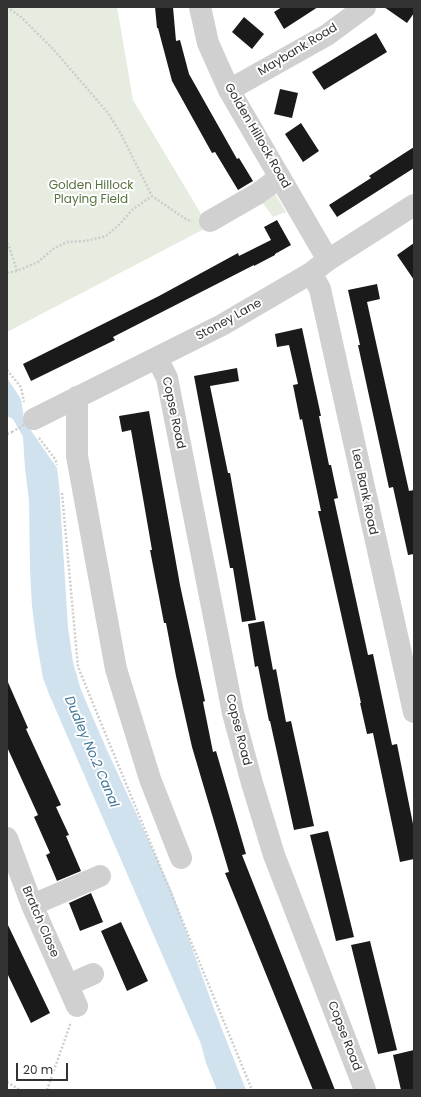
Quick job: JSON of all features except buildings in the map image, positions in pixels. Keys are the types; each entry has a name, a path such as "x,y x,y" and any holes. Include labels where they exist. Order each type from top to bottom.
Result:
{"street":[{"name":"Golden Hillock Road","path":"200,7 208,43 229,90 328,260"},
{"name":"Maybank Road","path":"229,90 327,34 365,7"},
{"path":"210,221 257,194 280,176"},
{"name":"Stoney Lane","path":"34,418 222,325 311,273 328,260 414,205"},
{"name":"Lea Bank Road","path":"311,273 320,289 414,712"},
{"name":"Copse Road","path":"157,358 167,378 233,713 252,783 274,855 365,1090"},
{"path":"77,397 78,456 116,669 150,779 181,858"},
{"name":"Bratch Close","path":"7,838 32,905 77,1006"},
{"path":"32,905 100,876"},
{"path":"68,985 93,974"}],"path":[{"path":"7,7 21,17 54,50 108,113 121,134 152,196 187,220 200,224 210,221"},
{"path":"7,273 17,271 38,262 53,249 67,242 86,241 106,236 119,225 132,210 152,196"},
{"path":"7,243 17,271"},
{"path":"7,434 34,418"},
{"path":"47,1090 77,1006"},
{"path":"7,1082 20,1090"}],"green space":[{"name":"Golden Hillock Playing Field","path":"7,7 117,7 133,100 204,219 265,177 286,212 273,217 259,198 208,227 7,332"}],"water":[{"name":"Dudley No.2 Canal","path":"7,378 21,399 24,419 57,468 68,627 73,662 81,690 171,889 214,1009 246,1090 217,1090 206,1063 201,1044 43,678 32,606 29,500 23,437 13,419 7,416"}]}
